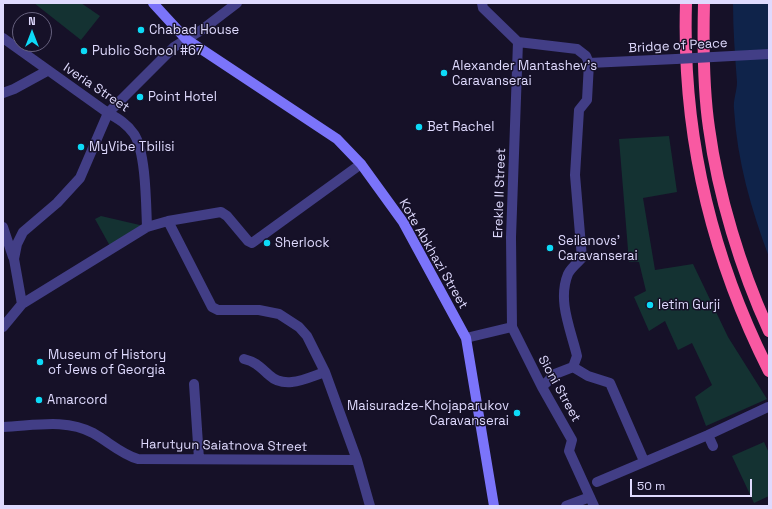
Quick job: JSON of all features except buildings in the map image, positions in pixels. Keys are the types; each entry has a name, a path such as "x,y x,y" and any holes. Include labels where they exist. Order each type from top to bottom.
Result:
{"highway":[{"path":"686,3 685,52 688,104 694,149 705,199 728,278 742,313 769,371"},
{"path":"704,3 703,37 708,127 732,231 769,331"}],"street":[{"name":"Kote Abkhazi Street","path":"153,3 186,39 337,139 361,164 403,222 466,338 494,506"},
{"path":"14,259 17,244 23,232 57,203 80,178 108,113 169,52 238,3"},
{"path":"482,3 483,8 518,42 577,49 586,56 589,63 588,100 579,110 575,175 582,258 568,274 564,294 568,324 578,356 573,367 555,374 542,387"},
{"name":"Iveria Street","path":"3,38 47,71 108,113 123,121 135,135 142,157 148,227"},
{"name":"Erekle II Street","path":"512,327 512,237 518,42"},
{"name":"Bridge of Peace","path":"589,63 769,54"},
{"path":"3,93 14,89 47,71"},
{"path":"3,327 22,304 148,227 168,221 221,212 227,216 248,241 252,243 361,164"},
{"path":"168,221 212,307 218,310 259,310 279,314 299,327 308,336 325,372 357,460 370,506"},
{"path":"3,227 14,259 22,304"},
{"path":"466,338 512,327"},
{"name":"Sioni Street","path":"512,327 542,387 572,440 569,451 592,502"},
{"path":"244,359 254,362 270,377 278,381 291,383 325,372"},
{"path":"573,367 588,376 610,383 644,461"},
{"path":"194,384 199,459"},
{"path":"598,482 644,461 708,435 768,406"},
{"name":"Harutyun Saiatnova Street","path":"3,427 69,424 93,433 128,456 138,459 357,460"},
{"path":"708,435 713,446"},
{"path":"566,506 592,502"}],"green space":[{"path":"34,3 81,3 100,16 81,40 52,17 52,12 45,12"},
{"path":"669,136 677,192 643,198 655,270 693,264 728,337 767,399 706,426 695,397 712,385 692,343 678,350 665,321 649,331 634,297 646,291 639,262 629,262 619,139"},
{"path":"101,216 144,226 110,246 95,219"},
{"path":"764,442 769,453 769,496 754,503 732,456"}],"water":[{"path":"733,3 769,3 769,257 756,221 738,147 734,106 737,82"}],"place":[{"name":"Chabad House","path":"141,30"},
{"name":"Public School #67","path":"84,51"},
{"name":"Alexander Mantashev's Caravanserai","path":"444,73"},
{"name":"Point Hotel","path":"140,97"},
{"name":"Bet Rachel","path":"419,127"},
{"name":"MyVibe Tbilisi","path":"81,147"},
{"name":"Sherlock","path":"267,243"},
{"name":"Seilanovs' Caravanserai","path":"550,248"},
{"name":"Ietim Gurji","path":"650,305"},
{"name":"Museum of History of Jews of Georgia","path":"40,362"},
{"name":"Amarcord","path":"39,400"},
{"name":"Maisuradze-Khojaparukov Caravanserai","path":"517,413"}]}
